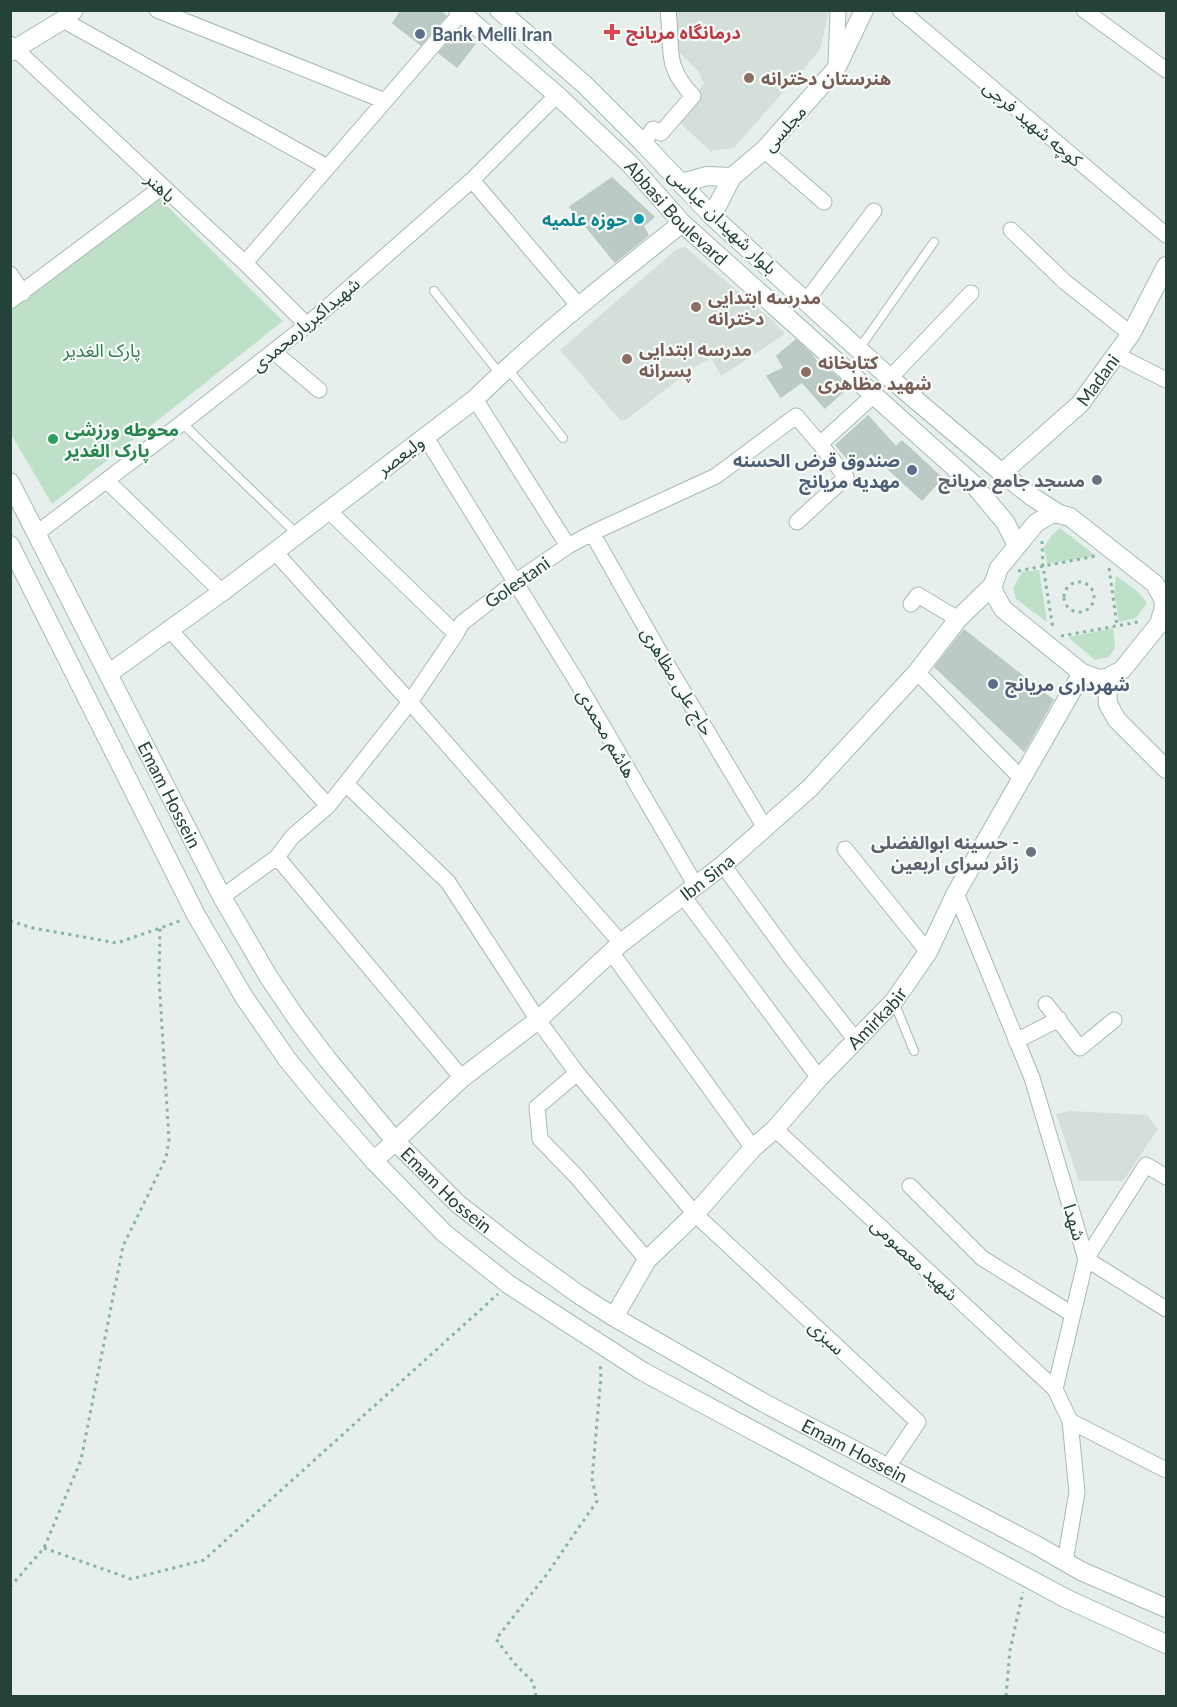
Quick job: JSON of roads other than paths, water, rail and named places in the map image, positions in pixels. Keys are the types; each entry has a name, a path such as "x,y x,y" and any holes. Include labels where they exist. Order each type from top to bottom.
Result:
{"main road":[{"name":"بلوار شهیدان عباسی","path":"499,10 567,68 644,142 712,216 807,300 890,378 1031,496 1059,514 1070,517 1155,584 1165,606"},
{"name":"مجلسی","path":"732,177 764,150 836,69 864,10"},
{"name":"Abbasi Boulevard","path":"459,12 557,95 630,164 682,223 974,485 1005,522 1017,545"},
{"path":"12,49 69,15"},
{"path":"682,183 707,176 732,177 712,216"},
{"name":"ولیعصر","path":"108,674 222,592 475,399 503,371 579,306 682,223"},
{"name":"Madani","path":"1002,473 1080,404 1131,334 1167,266"},
{"name":"Emam Hossein","path":"10,482 222,897 268,976 328,1060 396,1142 465,1209 578,1294 614,1317 764,1403 1065,1562 1167,1608"},
{"name":"Ibn Sina","path":"374,1161 462,1078 538,1020 616,947 723,865 810,788 917,672 958,620 993,585 999,568 1036,523 1051,514 1059,514"},
{"name":"Emam Hossein","path":"10,545 196,915 244,997 287,1059 374,1161 444,1233 508,1284 642,1371 1067,1599 1167,1644"},
{"path":"993,585 994,593 1003,609 1082,674 1099,679 1107,678 1122,670 1159,624 1165,606"},
{"name":"Amirkabir","path":"614,1317 647,1260 695,1214 753,1148 775,1129 855,1039 894,1001 928,952 956,893 1082,674"},
{"path":"1107,678 1108,704 1117,720 1167,769"}],"street":[{"path":"157,10 385,101"},
{"path":"644,142 653,129 661,134 693,96 681,84 673,65 668,10"},
{"path":"836,69 838,10"},
{"name":"کوچه شهید فرجی","path":"900,10 1167,235"},
{"path":"1084,10 1167,70"},
{"path":"245,263 459,12"},
{"path":"69,15 327,167"},
{"name":"باهنر","path":"12,49 245,263 307,325"},
{"name":"شهیداکبریارمحمدی","path":"37,533 307,325 472,180 557,95"},
{"path":"764,150 824,202"},
{"path":"472,180 579,306"},
{"path":"10,274 17,297 162,187"},
{"path":"807,300 874,211"},
{"path":"1011,230 1065,282 1131,334"},
{"path":"890,378 970,293"},
{"path":"274,352 319,390"},
{"path":"1117,355 1167,380"},
{"path":"796,522 846,477 820,444 874,395"},
{"path":"475,399 568,546"},
{"name":"Golestani","path":"222,897 278,857 292,837 328,806 410,702 462,622 568,546 716,476 796,416 820,444"},
{"name":"هاشم محمدی","path":"425,436 577,682 690,891 819,1078"},
{"path":"107,481 222,592"},
{"path":"328,510 456,634"},
{"name":"حاج علی مظاهری","path":"592,533 659,651 765,828"},
{"path":"275,552 410,702 616,947 753,1148"},
{"path":"911,604 918,596 958,620"},
{"path":"170,630 328,806"},
{"path":"917,672 1021,778"},
{"path":"346,784 447,882 538,1020 577,1073 695,1214"},
{"path":"845,849 928,952"},
{"path":"278,857 462,1078"},
{"path":"723,865 791,958 855,1039"},
{"name":"شهدا","path":"956,893 1032,1078 1086,1259 1055,1389"},
{"path":"1046,1004 1080,1048 1114,1020"},
{"path":"1016,1041 1059,1019"},
{"path":"577,1073 537,1107 540,1138 576,1176 647,1260"},
{"name":"شهید معصومی","path":"775,1129 1055,1389"},
{"path":"1167,1177 1146,1165 1086,1259 1167,1309"},
{"path":"910,1186 982,1258 1072,1314"},
{"name":"سبزی","path":"695,1214 918,1422 887,1468"},
{"path":"1055,1389 1070,1421 1077,1492 1065,1562"},
{"path":"1070,1421 1167,1470"}],"lane":[{"path":"859,349 934,242"},
{"path":"434,291 563,438"},
{"path":"182,423 298,535"},
{"path":"894,1001 914,1051"}],"place":[{"name":"درمانگاه مریانج","path":"612,32"},
{"name":"Bank Melli Iran","path":"420,34"},
{"name":"هنرستان دخترانه","path":"749,78"},
{"name":"حوزه علمیه","path":"639,219"},
{"name":"مدرسه ابتدایی دخترانه","path":"696,307"},
{"name":"مدرسه ابتدایی پسرانه","path":"627,359"},
{"name":"کتابخانه شهید مظاهری","path":"806,372"},
{"name":"محوطه ورزشی پارک الغدیر","path":"53,439"},
{"name":"صندوق قرض الحسنه مهدیه مریانج","path":"912,470"},
{"name":"مسجد جامع مریانج","path":"1097,480"},
{"name":"شهرداری مریانج","path":"993,684"},
{"name":"حسینه ابوالفضلی - زائر سرای اربعین","path":"1031,852"}],"park label":[{"name":"پارک الغدیر","path":"102,350"}]}
